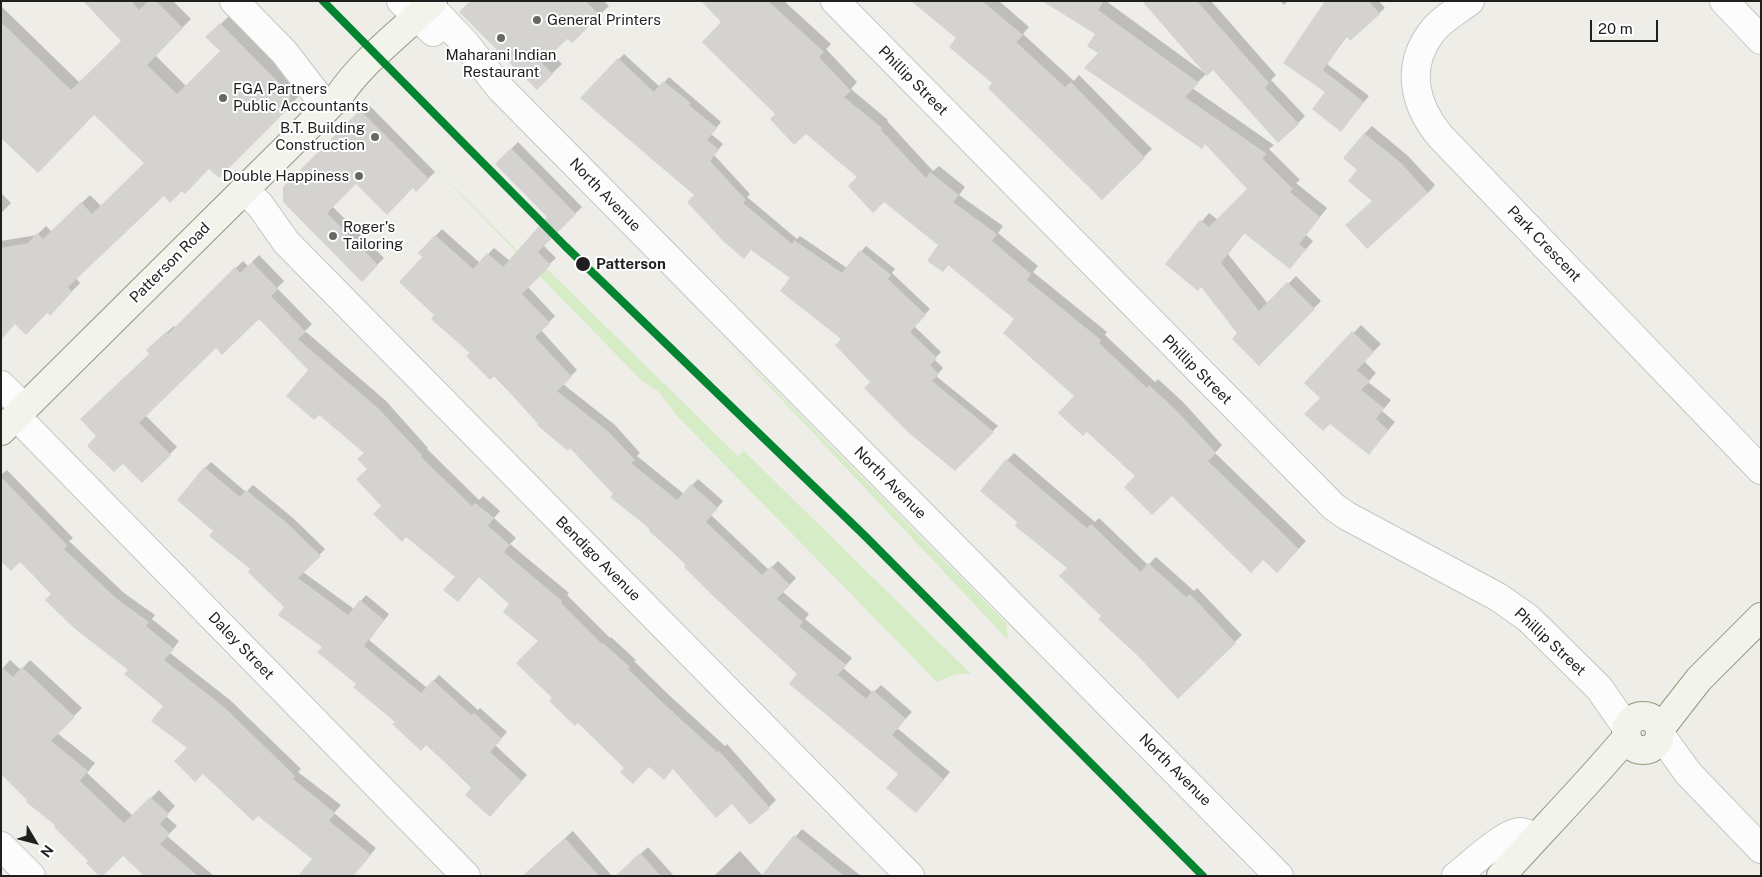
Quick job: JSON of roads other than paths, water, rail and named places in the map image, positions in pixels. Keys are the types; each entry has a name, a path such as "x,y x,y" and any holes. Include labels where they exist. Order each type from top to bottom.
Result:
{"street":[{"path":"234,1 284,52 322,78 333,102"},
{"name":"Phillip Street","path":"835,1 1334,507 1347,516 1498,597 1528,618 1688,773 1761,850"},
{"path":"1724,1 1761,40"},
{"name":"North Avenue","path":"421,5 465,43 501,89 1279,876"},
{"name":"Patterson Road","path":"14,418 333,102 352,78 421,5"},
{"name":"Park Crescent","path":"1455,5 1431,32 1419,58 1416,92 1426,118 1440,136 1761,470"},
{"name":"Bendigo Avenue","path":"239,195 260,205 286,242 910,876"},
{"name":"Daley Street","path":"1,385 14,418 466,876"},
{"path":"1500,876 1590,781 1644,732 1761,617"},
{"path":"1456,876 1498,842 1513,834 1522,832 1535,837"},
{"path":"1,846 31,876"}],"place":[{"name":"General Printers","path":"537,20"},
{"name":"Maharani Indian Restaurant","path":"501,38"},
{"name":"FGA Partners Public Accountants","path":"223,98"},
{"name":"B.T. Building Construction","path":"375,137"},
{"name":"Double Happiness","path":"359,176"},
{"name":"Roger's Tailoring","path":"333,236"},
{"name":"Patterson","path":"583,264"}]}
